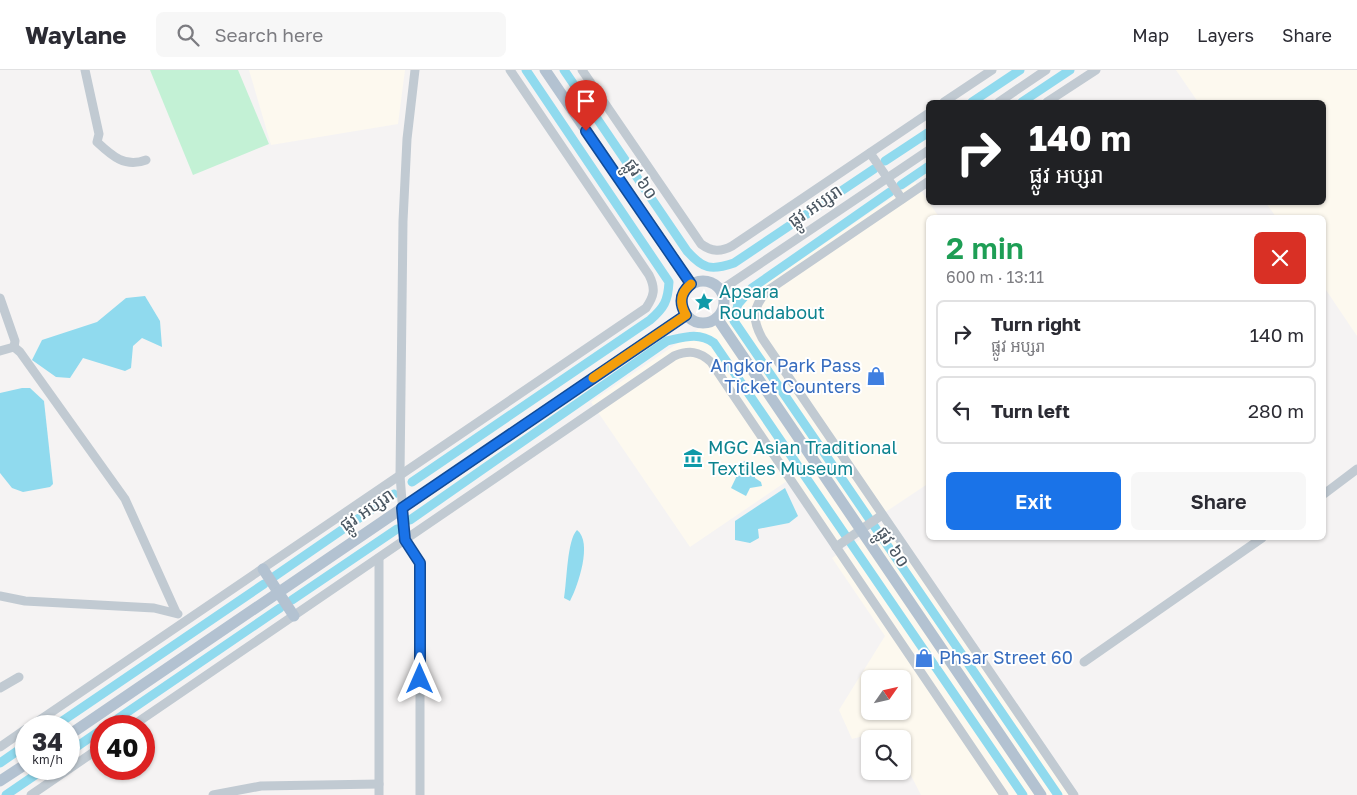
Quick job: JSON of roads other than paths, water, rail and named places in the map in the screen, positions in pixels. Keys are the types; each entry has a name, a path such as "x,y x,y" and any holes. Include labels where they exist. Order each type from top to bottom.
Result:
{"main road":[{"name":"ផ្លូវ ៦០","path":"545,70 691,284"},
{"path":"706,280 721,290 724,306 717,318 703,323 692,320 686,315 681,304 682,297 691,284 706,280"},
{"name":"ផ្លូវ អប្សរា","path":"80,727 686,315"},
{"name":"ផ្លូវ ៦០","path":"717,318 1041,795"},
{"path":"263,569 294,616"},
{"path":"0,782 15,772"}],"street":[{"path":"85,70 98,134 97,142 110,155 122,162 135,164 146,160"},
{"path":"415,70 407,139 403,221 400,475 405,540 420,563 420,795"},
{"path":"46,715 646,308 654,296 654,285 649,275 510,70"},
{"path":"582,70 701,244 707,248 722,251 926,115"},
{"path":"947,100 992,70"},
{"path":"1001,100 1046,70"},
{"path":"1050,100 1096,70"},
{"name":"ផ្លូវ អប្សរា","path":"721,290 926,152"},
{"path":"870,153 902,199"},
{"path":"926,183 767,291 758,302 754,315 762,338 880,516 1074,795"},
{"path":"0,298 15,341 14,347 125,499 176,612 186,620"},
{"path":"0,351 14,347"},
{"path":"148,715 674,356 685,352 704,355 711,362 838,545 1004,795"},
{"path":"1326,492 1357,469"},
{"path":"838,545 880,516"},
{"path":"1084,662 1259,540"},
{"path":"379,558 379,795"},
{"path":"0,596 25,600 154,608 176,612"},
{"path":"0,688 19,677"},
{"path":"1,745 15,736"},
{"path":"32,795 46,791 90,756"},
{"path":"213,795 261,786 307,791 380,784"}],"water":[{"path":"145,296 160,321 162,347 142,338 133,346 131,368 125,371 83,358 70,378 56,377 32,360 42,340 97,322 126,298"},
{"path":"30,388 44,401 53,484 50,487 23,492 12,488 0,473 0,393"},
{"path":"744,461 755,468 755,478 761,482 762,486 750,488 746,496 731,488"},
{"path":"785,488 798,516 789,523 758,529 759,538 750,543 735,540 735,521"},
{"path":"577,530 582,536 584,554 580,575 570,601 564,598 569,551"}],"waterway":[{"path":"412,482 650,320 662,308 668,294 669,282 526,70"},
{"path":"564,70 687,251 698,262 708,267 719,267 734,263 874,169"},
{"path":"975,100 1020,70"},
{"path":"1025,100 1070,70"},
{"path":"885,161 926,134"},
{"path":"901,185 926,168"},
{"path":"890,192 752,288 738,304 734,321 1058,795"},
{"path":"410,520 667,341 692,336 703,337 714,343 1023,795"},
{"path":"275,576 394,494"},
{"path":"292,600 397,529"},
{"path":"71,715 264,584"},
{"path":"123,715 280,608"},
{"path":"80,744 90,738"},
{"path":"0,763 15,753"},
{"path":"6,795 28,780"}],"place":[{"name":"Apsara Roundabout","path":"704,302"},
{"name":"Angkor Park Pass Ticket Counters","path":"876,376"},
{"name":"MGC Asian Traditional Textiles Museum","path":"693,458"},
{"name":"Phsar Street 60","path":"924,658"}]}
